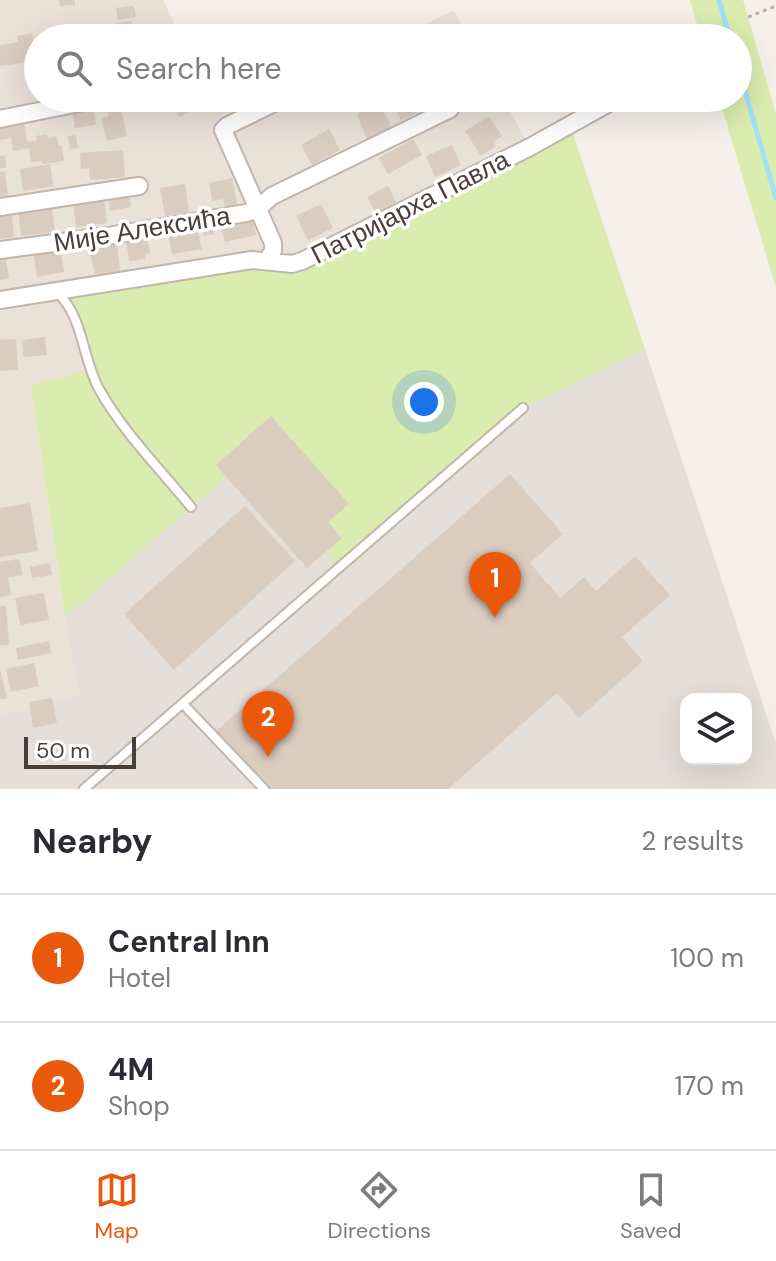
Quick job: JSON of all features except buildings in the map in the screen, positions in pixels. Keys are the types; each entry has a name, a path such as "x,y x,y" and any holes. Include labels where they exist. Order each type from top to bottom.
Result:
{"street":[{"path":"0,119 35,112"},
{"path":"256,112 223,130 273,243 273,251 267,260"},
{"name":"Мије Алексића","path":"0,250 256,210 272,196 444,112"},
{"name":"Патријарха Павла","path":"0,300 267,260 292,264 315,256 593,112"},
{"path":"0,207 139,186"}],"lane":[{"path":"58,293 73,311 90,370 111,410 191,507"},
{"path":"84,789 523,408"},
{"path":"184,705 264,789"}],"path":[{"path":"748,17 776,6"}],"shaded area":[{"path":"0,0 163,0 174,24 24,24 24,112 510,112 530,147 302,261 66,301 90,370 31,385 65,617 81,695 0,716"},
{"path":"454,10 462,24 425,24"},
{"path":"645,349 776,744 776,789 0,789 0,716 80,695 65,617 249,457 523,408"}],"green space":[{"path":"690,0 743,0 750,24 697,24"},
{"path":"752,31 776,114 776,288 723,112 752,112"},
{"path":"570,125 645,349 523,408 340,568 248,458 65,617 31,385 90,370 81,337 58,293 281,264"}],"waterway":[{"path":"719,0 726,24"},
{"path":"751,112 776,198"}],"place":[{"name":"Central Inn","path":"495,618"},
{"name":"4M","path":"268,757"}]}
